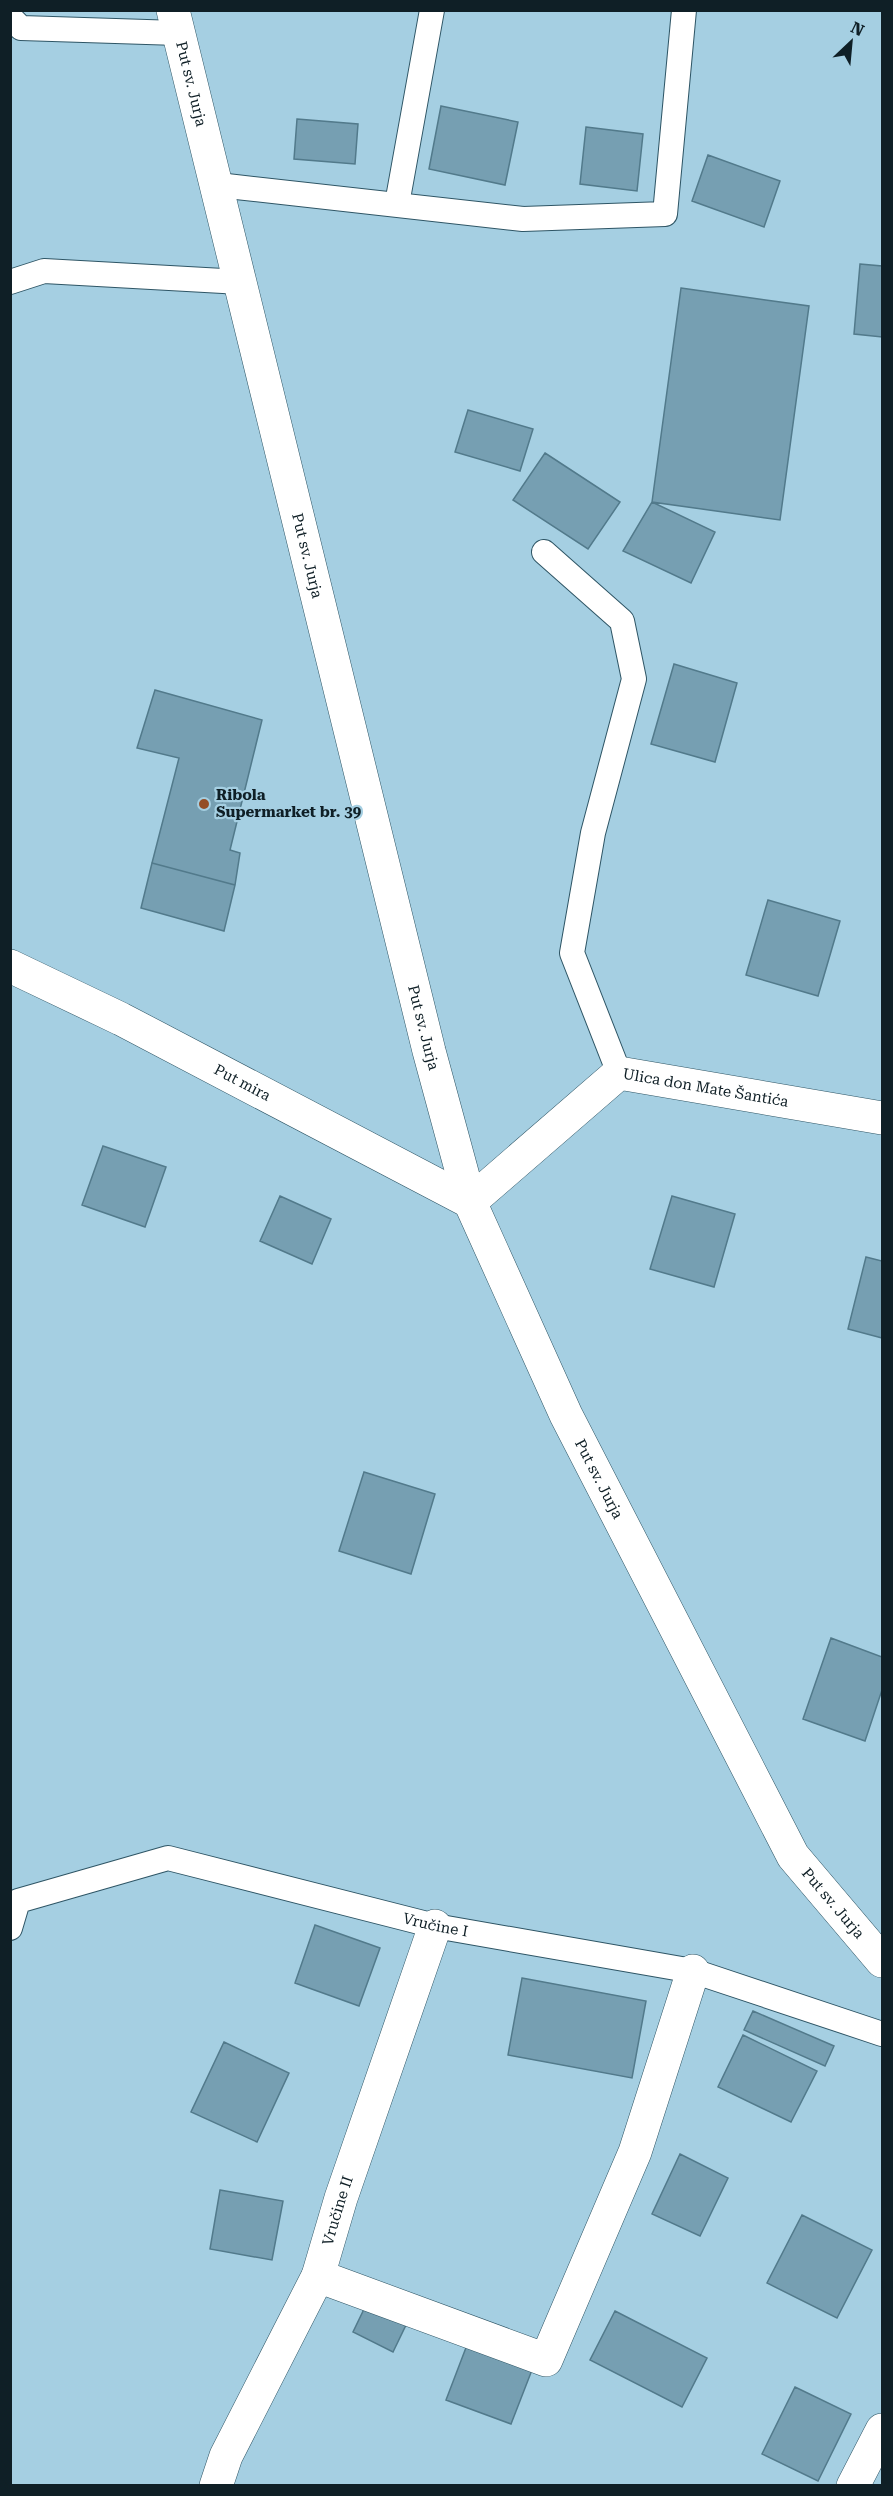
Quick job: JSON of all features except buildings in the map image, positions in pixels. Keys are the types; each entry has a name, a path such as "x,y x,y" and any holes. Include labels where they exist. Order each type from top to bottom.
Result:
{"street":[{"name":"Put sv. Jurja","path":"175,22 218,185 258,364 369,811 470,1202 566,1415 793,1856 882,1961"},
{"name":"Put mira","path":"10,966 121,1019 470,1202"},
{"name":"Ulica don Mate Šantića","path":"470,1202 620,1072 882,1118"},
{"name":"Vručine II","path":"216,2486 226,2456 318,2276 341,2198 435,1926"},
{"path":"318,2276 546,2360 635,2152 693,1971"},
{"path":"853,2486 882,2430"}],"lane":[{"path":"397,204 432,10"},
{"path":"218,185 523,219 665,214 684,10"},
{"path":"10,17 21,28 175,22"},
{"path":"10,282 44,271 241,282"},
{"path":"544,552 622,621 634,679 593,833 572,953 620,1072"},
{"name":"Vručine I","path":"10,1928 18,1901 168,1858 435,1926 693,1971 882,2034"}],"place":[{"name":"Ribola Supermarket br. 39","path":"204,804"}]}
